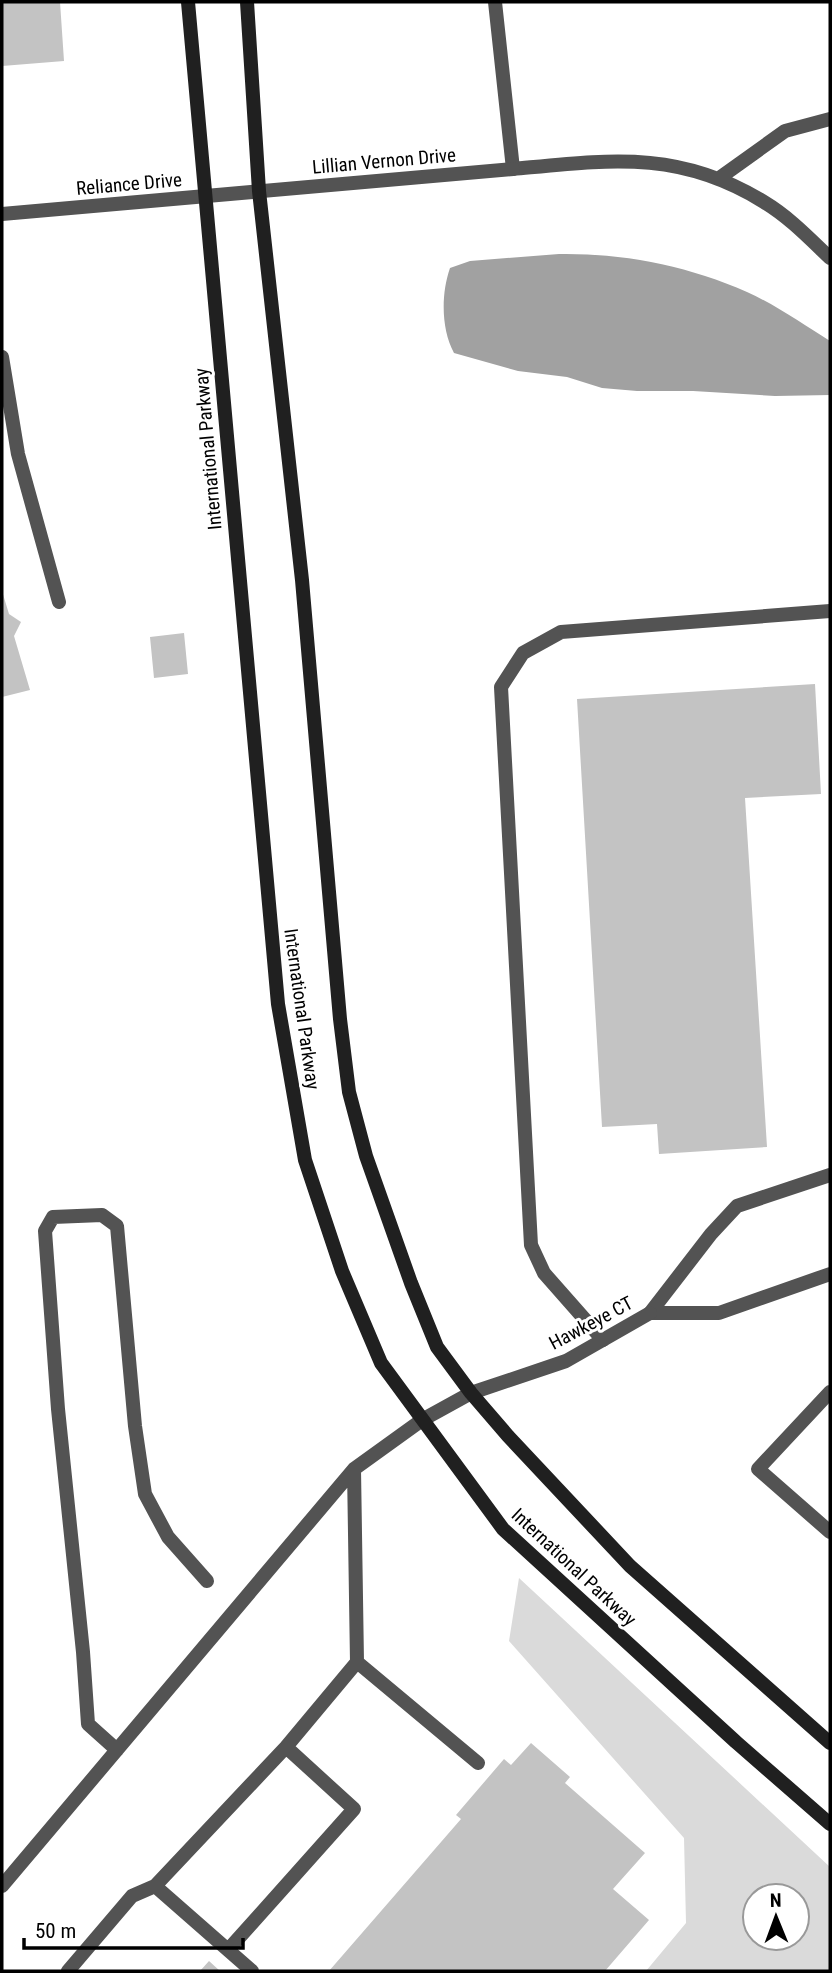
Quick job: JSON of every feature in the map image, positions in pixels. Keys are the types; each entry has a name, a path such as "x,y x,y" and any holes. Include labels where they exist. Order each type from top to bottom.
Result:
{"main road":[{"name":"International Parkway","path":"188,2 276,990 305,1160 342,1271 381,1363 503,1529 830,1824"},
{"name":"International Parkway","path":"247,2 259,191 302,580 340,1019 349,1091 366,1156 437,1347 471,1392 629,1566 830,1743"}],"street":[{"path":"495,2 513,169"},
{"path":"718,179 785,131 830,119"},
{"name":"Lillian Vernon Drive","path":"259,191 608,160 642,161 677,166 718,179 774,209 830,258"},
{"name":"Reliance Drive","path":"2,214 259,191"},
{"path":"2,356 18,454 59,602"},
{"path":"603,1340 544,1273 531,1245 501,687 523,653 561,632 830,611"},
{"path":"650,1313 711,1234 737,1206 830,1175"},
{"path":"117,1750 88,1724 58,1409 45,1231 52,1217 102,1215 117,1226 135,1426 145,1494 168,1537 207,1581"},
{"path":"650,1313 719,1312 830,1274"},
{"name":"Hawkeye CT","path":"2,1886 355,1469 422,1420 471,1392 566,1361 650,1313"},
{"path":"830,1392 758,1469 830,1532"},
{"path":"68,1971 132,1896 155,1885 286,1747 357,1662 355,1469"},
{"path":"357,1662 478,1763"},
{"path":"228,1950 354,1809 286,1747"},
{"path":"155,1885 252,1971"}],"shaded area":[{"path":"559,254 608,256 679,268 758,297 830,341 830,395 775,396 602,388 567,377 518,371 454,353 447,333 444,311 450,268 470,261"},
{"path":"519,1578 830,1867 830,1971 646,1971 686,1923 684,1838 509,1641"}],"building":[{"path":"2,2 60,2 64,61 2,66"},
{"path":"2,591 9,614 21,622 14,636 30,690 2,697"},
{"path":"184,633 188,674 154,678 150,637"},
{"path":"815,684 821,794 745,798 767,1147 659,1154 657,1124 602,1127 577,699"},
{"path":"531,1743 570,1777 565,1783 645,1853 613,1889 649,1920 605,1971 329,1971 461,1819 456,1815 504,1759 511,1765"},
{"path":"209,1961 220,1971 200,1971"}]}
